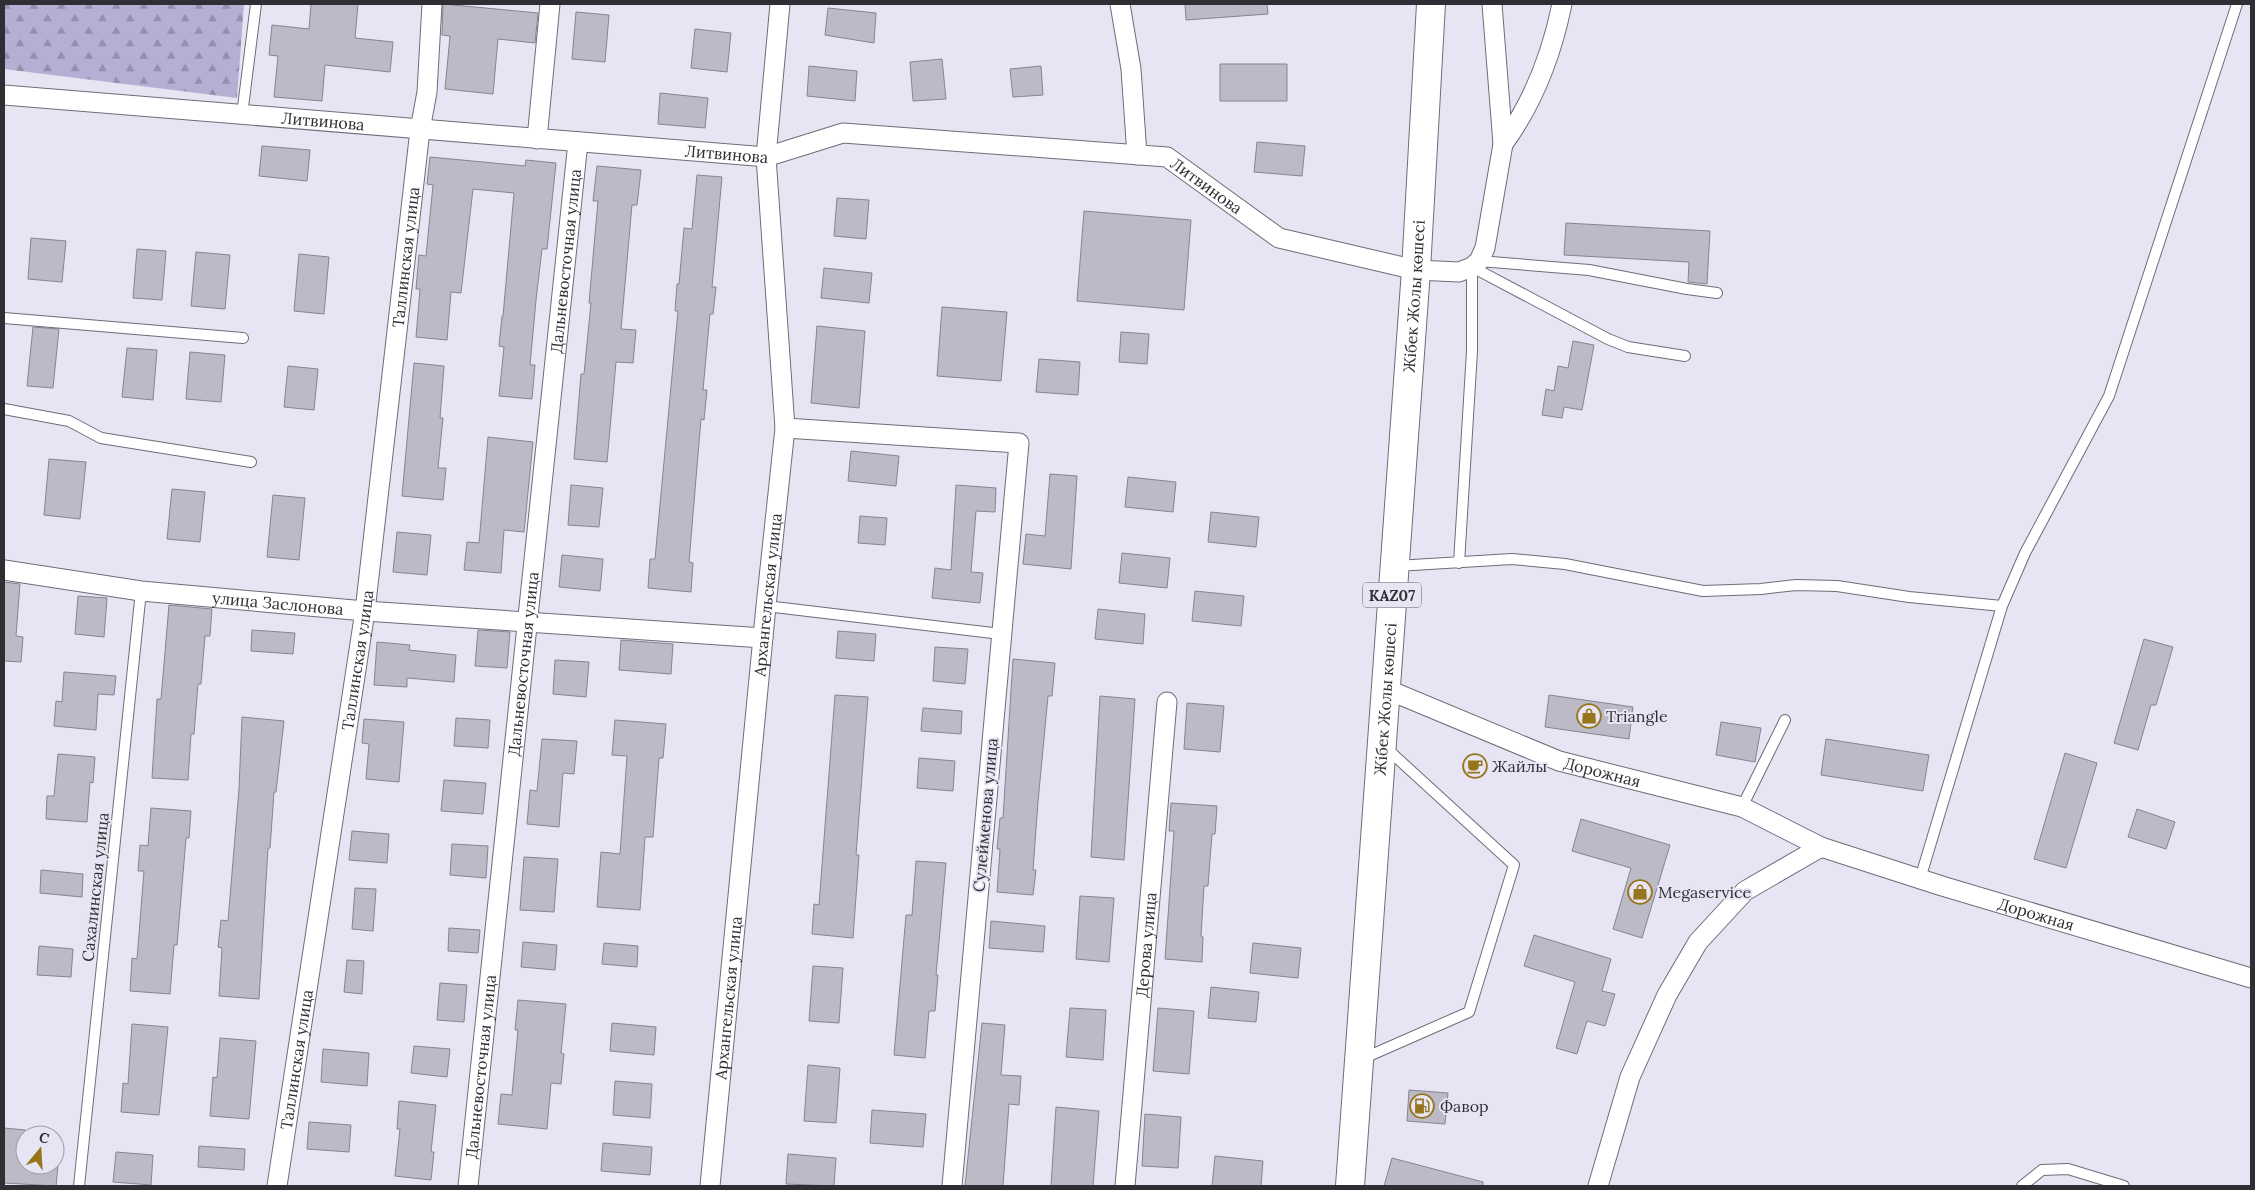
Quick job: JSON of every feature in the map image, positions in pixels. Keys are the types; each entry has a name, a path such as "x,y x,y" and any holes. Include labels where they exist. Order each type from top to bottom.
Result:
{"highway":[{"name":"Жібек Жолы көшесі","path":"1350,1186 1416,270 1431,4"}],"street":[{"name":"Таллинская улица","path":"277,1186 364,611 420,130 427,92 432,4"},
{"path":"536,139 550,4"},
{"name":"Архангельская улица","path":"710,1186 785,428 766,157 780,4"},
{"path":"1120,4 1131,69 1138,155"},
{"path":"1475,264 1485,248 1503,144 1492,4"},
{"path":"1503,144 1521,120 1548,58 1562,4"},
{"name":"Литвинова","path":"4,95 766,157 843,132 1167,157 1279,238 1416,270 1458,272 1475,264"},
{"name":"Дальневосточная улица","path":"468,1186 578,142"},
{"name":"Сулейменова улица","path":"785,428 1019,443 952,1186"},
{"name":"улица Заслонова","path":"4,570 141,590 364,611 763,638"},
{"name":"Дорожная","path":"1386,689 1559,761 1742,808 1821,847 1920,879 2251,978"},
{"name":"Дерова улица","path":"1125,1186 1167,702"},
{"path":"1598,1186 1630,1077 1667,996 1698,942 1745,891 1821,847"}],"lane":[{"path":"242,115 256,4"},
{"path":"1920,879 2002,606 2025,554 2108,396 2237,4"},
{"path":"1458,563 1472,351 1475,264"},
{"path":"1475,264 1589,270 1687,290 1717,293"},
{"path":"1475,264 1608,339 1628,346 1685,356"},
{"path":"4,318 243,338"},
{"path":"4,409 69,421 101,438 251,462"},
{"path":"1395,566 1512,559 1565,564 1703,591 1761,589 1796,585 1837,586 1909,597 2002,606"},
{"name":"Сахалинская улица","path":"79,1186 141,590"},
{"path":"766,606 1002,634"},
{"path":"1742,808 1785,720"},
{"path":"1359,1060 1469,1012 1514,865 1382,744"},
{"path":"2022,1186 2042,1170 2068,1168 2124,1186"}],"green space":[{"path":"4,4 244,4 237,98 4,69"}],"building":[{"path":"311,4 358,4 355,38 393,42 390,72 325,65 322,101 274,97 278,56 269,55 272,25 309,29"},
{"path":"443,4 538,13 535,43 498,39 493,94 445,89 450,36 442,35"},
{"path":"1185,4 1267,4 1268,14 1186,20"},
{"path":"828,8 876,13 874,43 825,35"},
{"path":"576,12 609,15 605,62 572,59"},
{"path":"695,29 731,33 727,72 691,68"},
{"path":"942,59 946,99 913,101 910,62"},
{"path":"1220,64 1287,64 1287,101 1220,101"},
{"path":"809,66 857,71 855,101 807,96"},
{"path":"1041,66 1043,95 1013,97 1010,69"},
{"path":"660,93 708,98 705,128 658,124"},
{"path":"1257,142 1305,146 1302,176 1254,172"},
{"path":"262,146 310,150 307,181 259,176"},
{"path":"430,157 525,166 526,160 556,163 547,249 542,249 536,300 530,365 535,365 532,399 499,396 504,347 499,346 514,193 473,189 461,293 451,292 447,340 416,337 420,289 416,289 419,255 426,256 433,185 427,184"},
{"path":"597,166 641,170 637,205 632,205 621,329 636,330 633,363 616,362 607,462 574,459 581,374 584,374 591,303 589,303 598,201 593,201"},
{"path":"697,175 722,177 712,287 716,287 713,314 710,314 703,390 707,390 704,420 701,419 689,562 693,563 691,592 648,588 650,559 655,559 678,311 675,311 677,284 679,284 684,228 692,229"},
{"path":"837,198 869,200 866,239 834,236"},
{"path":"1084,211 1191,220 1184,310 1077,301"},
{"path":"1566,223 1710,231 1707,284 1688,282 1689,262 1564,255"},
{"path":"31,238 66,241 62,282 28,279"},
{"path":"137,249 166,251 162,300 133,298"},
{"path":"196,252 230,255 225,309 191,306"},
{"path":"299,254 329,257 324,314 294,311"},
{"path":"824,268 872,273 869,303 821,298"},
{"path":"942,307 1007,312 1001,381 937,376"},
{"path":"817,326 865,331 859,408 811,403"},
{"path":"33,327 59,329 53,388 27,386"},
{"path":"1121,332 1149,334 1147,364 1119,362"},
{"path":"1573,341 1594,345 1582,410 1564,407 1562,418 1542,415 1546,389 1554,391 1558,366 1568,368"},
{"path":"127,348 157,350 153,400 122,397"},
{"path":"190,352 225,355 221,402 186,399"},
{"path":"1039,359 1080,362 1078,395 1036,392"},
{"path":"414,363 444,366 440,418 443,418 438,468 446,468 443,500 402,496"},
{"path":"288,366 318,369 314,410 284,407"},
{"path":"488,437 533,442 524,532 504,530 501,573 464,570 467,542 479,543"},
{"path":"851,451 899,456 896,486 848,481"},
{"path":"49,459 86,462 80,519 44,515"},
{"path":"1050,474 1077,476 1071,569 1023,564 1026,534 1045,536"},
{"path":"1128,477 1176,482 1173,512 1125,507"},
{"path":"571,485 603,488 599,527 568,525"},
{"path":"956,485 996,488 995,512 976,511 971,572 983,573 980,603 932,598 935,568 951,570"},
{"path":"172,489 205,492 200,542 167,539"},
{"path":"273,495 305,498 299,560 267,557"},
{"path":"1211,512 1259,517 1256,547 1208,542"},
{"path":"860,516 887,518 885,545 858,543"},
{"path":"397,532 431,535 427,575 393,572"},
{"path":"1122,553 1170,558 1167,588 1119,583"},
{"path":"562,555 603,559 600,591 559,587"},
{"path":"4,582 20,584 16,636 23,637 21,662 4,661"},
{"path":"1195,591 1244,596 1241,626 1192,621"},
{"path":"78,596 107,598 104,637 75,634"},
{"path":"169,605 212,609 210,636 205,636 201,684 198,684 194,734 191,734 188,780 152,778 157,699 161,699"},
{"path":"1098,609 1145,614 1143,644 1095,639"},
{"path":"252,630 295,633 293,654 251,651"},
{"path":"478,630 510,632 507,668 475,666"},
{"path":"838,631 876,634 874,661 836,658"},
{"path":"2144,639 2173,647 2156,705 2151,705 2138,750 2114,743"},
{"path":"621,640 673,644 671,674 619,670"},
{"path":"377,642 410,645 409,650 456,655 454,682 407,678 407,687 374,685"},
{"path":"935,647 968,649 965,684 933,681"},
{"path":"1013,659 1055,663 1052,696 1048,696 1038,802 1033,870 1036,870 1033,895 997,892 1000,849 997,849 1000,818 1003,818"},
{"path":"555,660 589,662 586,697 553,694"},
{"path":"64,672 116,676 114,695 98,694 96,730 54,726 56,701 62,702"},
{"path":"835,695 868,697 856,855 859,855 853,938 812,934 814,904 819,905"},
{"path":"1549,695 1633,707 1629,739 1545,727"},
{"path":"1100,696 1135,699 1124,860 1091,857"},
{"path":"1187,703 1224,706 1220,752 1184,749"},
{"path":"923,708 962,711 961,734 921,731"},
{"path":"242,717 284,721 276,792 274,792 270,848 268,848 259,999 219,996 222,948 218,947 221,920 228,921 239,789"},
{"path":"456,718 490,720 488,748 454,746"},
{"path":"364,719 404,722 399,782 366,779 369,744 362,743"},
{"path":"615,720 666,724 663,758 659,758 653,837 645,837 640,910 597,907 601,852 620,854 627,756 612,755"},
{"path":"1721,722 1761,728 1755,762 1716,755"},
{"path":"542,739 577,741 574,774 563,773 559,827 527,824 530,790 537,791"},
{"path":"1826,739 1929,755 1923,791 1821,775"},
{"path":"2065,753 2097,763 2066,868 2034,859"},
{"path":"58,754 95,757 93,783 90,782 87,822 46,819 47,796 54,796"},
{"path":"919,758 955,761 953,791 917,788"},
{"path":"444,780 486,783 483,814 441,811"},
{"path":"1171,803 1217,806 1215,834 1212,834 1208,886 1204,886 1201,936 1203,937 1202,962 1165,959 1174,831 1169,831"},
{"path":"151,808 191,811 189,838 186,838 177,945 174,945 170,994 130,991 132,958 137,959 144,871 138,871 140,845 148,846"},
{"path":"2137,809 2175,822 2166,849 2128,837"},
{"path":"1581,819 1670,845 1642,938 1613,929 1631,868 1572,851"},
{"path":"352,831 389,834 387,863 349,860"},
{"path":"452,844 488,846 486,878 450,875"},
{"path":"524,857 558,859 554,912 520,910"},
{"path":"916,861 946,863 936,975 938,975 935,1011 929,1011 925,1058 894,1055 906,915 912,915"},
{"path":"41,870 83,874 82,897 40,893"},
{"path":"355,888 376,889 373,931 352,929"},
{"path":"1080,896 1114,898 1109,962 1076,959"},
{"path":"991,921 1045,926 1043,952 989,948"},
{"path":"449,928 480,930 478,953 448,951"},
{"path":"1534,935 1611,959 1602,991 1615,994 1605,1026 1587,1021 1577,1054 1556,1048 1575,982 1524,966"},
{"path":"523,942 557,945 555,970 521,967"},
{"path":"604,943 638,946 637,967 602,964"},
{"path":"1253,943 1301,948 1298,978 1250,973"},
{"path":"39,946 73,949 71,977 37,975"},
{"path":"347,960 364,961 362,994 344,992"},
{"path":"813,966 843,968 839,1023 809,1021"},
{"path":"440,983 467,985 464,1022 437,1020"},
{"path":"1211,987 1259,992 1256,1022 1208,1018"},
{"path":"518,1000 566,1004 561,1053 564,1054 561,1084 551,1083 547,1129 498,1124 501,1094 512,1095 518,1030 515,1030"},
{"path":"1070,1008 1106,1010 1103,1060 1066,1057"},
{"path":"1158,1008 1194,1011 1189,1074 1153,1071"},
{"path":"612,1023 656,1027 654,1055 610,1051"},
{"path":"982,1023 1005,1025 1001,1075 1021,1076 1019,1105 1009,1104 1003,1186 965,1186"},
{"path":"132,1024 168,1027 159,1115 121,1112 123,1083 128,1084"},
{"path":"220,1038 256,1041 249,1119 210,1116 213,1077 217,1078"},
{"path":"414,1046 450,1049 447,1077 411,1073"},
{"path":"323,1049 369,1053 367,1086 321,1082"},
{"path":"808,1065 840,1068 836,1123 804,1121"},
{"path":"615,1081 652,1084 650,1118 613,1115"},
{"path":"1409,1090 1448,1093 1445,1124 1407,1121"},
{"path":"399,1101 436,1105 431,1152 434,1152 431,1180 395,1176 400,1129 397,1129"},
{"path":"1056,1107 1099,1111 1093,1186 1051,1186"},
{"path":"872,1110 926,1114 923,1147 870,1143"},
{"path":"1145,1114 1181,1117 1178,1168 1142,1166"},
{"path":"309,1122 351,1125 349,1152 307,1149"},
{"path":"4,1128 15,1129 15,1175 57,1175 56,1186 4,1183"},
{"path":"603,1143 652,1147 650,1175 601,1171"},
{"path":"199,1146 245,1149 244,1170 198,1167"},
{"path":"116,1152 153,1155 151,1185 113,1182"},
{"path":"788,1154 836,1158 834,1186 786,1184"},
{"path":"1215,1156 1263,1161 1261,1186 1212,1186"},
{"path":"1392,1158 1483,1182 1483,1186 1384,1186"}],"place":[{"name":"Triangle","path":"1589,716"},
{"name":"Жайлы","path":"1475,766"},
{"name":"Megaservice","path":"1640,892"},
{"name":"Фавор","path":"1422,1106"}]}
